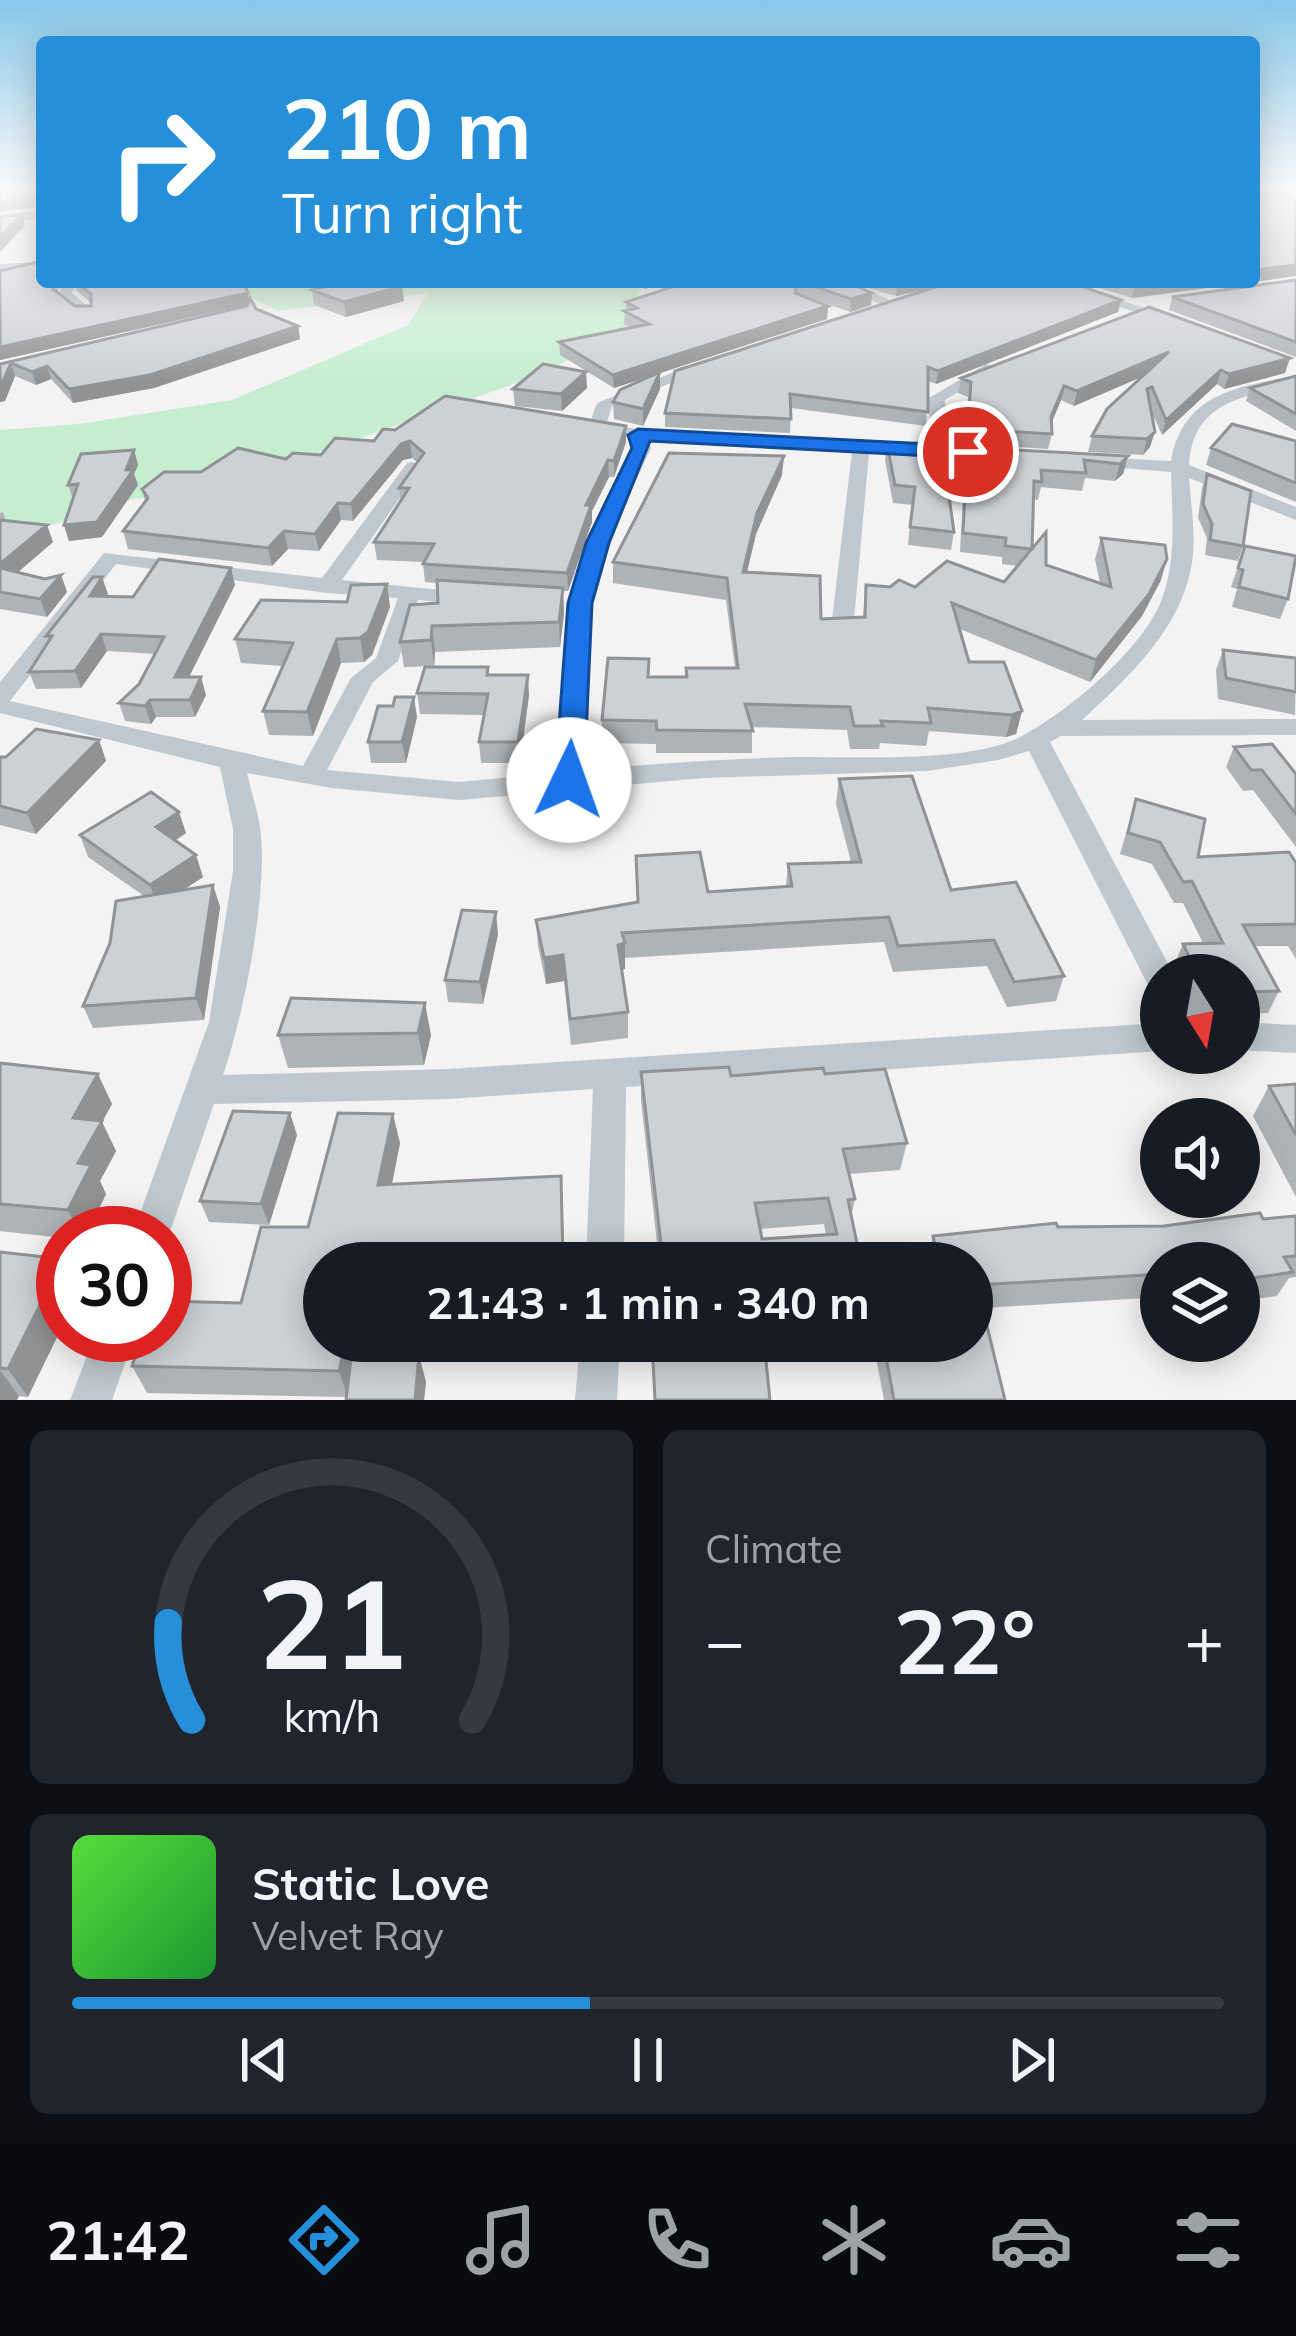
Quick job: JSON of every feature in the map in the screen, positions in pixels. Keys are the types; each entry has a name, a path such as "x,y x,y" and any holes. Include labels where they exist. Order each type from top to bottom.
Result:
{"street":[{"path":"0,268 36,266"},
{"path":"66,288 64,294 86,312"},
{"path":"856,288 903,302 861,315"},
{"path":"1071,288 1189,326"},
{"path":"1106,325 1138,309 1175,299"},
{"path":"724,359 622,393 605,403 588,425 638,435 1035,457"},
{"path":"940,449 937,398 973,374 1010,362"},
{"path":"1045,733 1171,603 1179,567 1177,446 1191,420 1291,370"},
{"path":"569,780 569,603 642,448 638,435"},
{"path":"842,620 861,446"},
{"path":"1080,460 1178,467 1296,514"},
{"path":"327,586 413,467"},
{"path":"111,556 109,548 122,532"},
{"path":"111,556 327,586 494,600"},
{"path":"111,556 0,702 232,763 311,775 448,791 942,760 1045,733 1296,727"},
{"path":"311,775 363,678 386,662 410,594"},
{"path":"1045,733 1149,954"},
{"path":"162,1206 224,1022 247,871 247,829 232,763"},
{"path":"1260,1037 1296,1039"},
{"path":"203,1090 449,1084 1140,1038"},
{"path":"605,1242 610,1071"},
{"path":"91,1400 105,1362"},
{"path":"596,1400 599,1362"}],"green space":[{"path":"232,288 642,288 625,328 542,374 216,489 134,499 0,541 0,430 79,424 232,400 408,325 428,293 278,311"}],"building":[{"path":"1260,253 1296,253 1296,265 1260,269"},
{"path":"36,262 36,288 53,288 75,306 91,306 91,294 84,288 246,288 248,293 0,347 0,271"},
{"path":"1296,280 1296,342 1172,297 1260,288"},
{"path":"320,288 395,288 344,302 312,290"},
{"path":"669,288 796,288 795,293 828,306 613,375 559,342 649,324 624,311 637,308 626,302"},
{"path":"819,288 861,288 872,293 851,299"},
{"path":"932,288 1086,288 1121,300 938,371 928,367 928,412 790,394 791,419 665,413 675,371"},
{"path":"250,298 256,309 298,326 150,375 69,389 47,366 32,372 11,363 0,388 0,364 247,306"},
{"path":"1149,307 1290,358 1229,374 1221,370 1166,420 1152,387 1147,389 1155,432 1147,439 1092,436 1107,409 1169,352 1077,391 1064,386 1051,417 1052,434 968,429 971,382 961,378"},
{"path":"543,364 586,372 561,394 513,389"},
{"path":"660,372 643,409 613,402 620,390"},
{"path":"1296,376 1296,414 1250,388"},
{"path":"445,396 626,426 614,461 608,460 586,505 591,505 567,573 423,564 434,544 374,542 409,488 399,488 424,453 410,441 401,444 351,504 338,503 315,534 284,531 268,548 123,531 148,498 142,489 164,472 201,472 238,448 286,459 293,453 321,455 335,438 374,441 383,429 395,430"},
{"path":"1232,424 1296,441 1296,483 1211,448"},
{"path":"887,444 927,445 934,474 946,475 954,532 910,527 915,487 895,485"},
{"path":"981,448 1128,456 1120,464 1084,460 1086,473 1041,470 1042,482 1034,481 1032,549 1005,546 1006,538 963,533 966,477 983,478"},
{"path":"134,450 126,470 133,470 97,522 64,525 78,484 68,485 81,454"},
{"path":"669,453 784,456 757,513 743,572 820,576 821,619 865,617 866,585 890,587 899,580 915,587 947,561 1004,582 1046,532 1046,565 1111,587 1101,538 1165,545 1167,559 1149,594 1096,660 952,603 969,662 1004,662 1022,711 1012,715 928,708 931,723 881,721 883,726 854,726 850,707 745,704 753,731 657,730 656,721 602,720 608,658 649,659 648,677 687,677 686,668 738,668 727,578 613,562"},
{"path":"1207,474 1251,491 1243,546 1210,540 1212,524 1203,504"},
{"path":"0,520 47,525 0,564"},
{"path":"1245,546 1296,556 1288,599 1239,587 1243,570 1238,568"},
{"path":"159,559 231,568 175,677 201,677 190,700 150,700 145,706 119,703 139,684 164,637 101,634 75,671 29,672 52,636 46,636 93,577 102,577 90,596 133,597"},
{"path":"0,568 45,579 61,575 40,599 0,592"},
{"path":"437,580 563,588 559,622 432,626 431,640 400,642 410,605 438,603"},
{"path":"387,584 368,632 360,638 337,639 307,712 263,711 293,643 235,639 261,600 347,602 351,585"},
{"path":"1223,650 1296,658 1296,692 1226,678"},
{"path":"425,667 488,667 487,675 528,675 518,742 479,742 488,694 417,693"},
{"path":"395,697 414,697 402,742 368,742 378,706 393,706"},
{"path":"36,729 99,740 27,813 0,806 0,757 6,757"},
{"path":"1272,744 1296,774 1296,814 1262,770 1251,770 1234,747"},
{"path":"912,776 951,890 1016,882 1064,976 1014,982 994,940 898,946 889,917 622,933 625,943 618,945 628,1012 570,1019 563,955 544,958 536,920 638,902 636,856 700,852 708,892 792,886 788,864 861,862 839,779"},
{"path":"151,792 179,812 156,827 196,855 150,885 80,835"},
{"path":"1136,799 1205,819 1198,857 1289,852 1296,863 1296,924 1243,925 1259,954 1188,954 1183,944 1223,943 1192,881 1183,882 1160,842 1128,833"},
{"path":"213,885 196,998 83,1006 110,943 116,901"},
{"path":"462,910 496,912 480,982 445,980"},
{"path":"1260,956 1279,991 1260,991"},
{"path":"291,998 425,1003 418,1033 278,1035"},
{"path":"0,1063 98,1074 73,1118 102,1121 78,1163 91,1165 70,1206 0,1204"},
{"path":"729,1067 731,1076 823,1068 825,1074 885,1069 907,1143 843,1149 855,1199 848,1200 857,1242 661,1242 641,1072","holes":["828,1198 837,1234 762,1239 755,1203"]},
{"path":"1296,1084 1296,1135 1269,1086"},
{"path":"233,1111 290,1113 261,1204 200,1201"},
{"path":"338,1113 393,1114 378,1185 561,1176 563,1242 303,1242 303,1362 341,1362 339,1371 132,1366 133,1362 192,1362 192,1302 241,1303 261,1227 308,1227"},
{"path":"1260,1213 1263,1219 1296,1216 1296,1256 1284,1257 1293,1272 1260,1277 1260,1242 1140,1242 1140,1275 993,1284 993,1242 934,1242 933,1236 1056,1223 1058,1227 1164,1226 1260,1218"},
{"path":"0,1252 36,1256 36,1313 8,1369 0,1368"},
{"path":"993,1351 1005,1400 894,1400 887,1362 993,1362"},
{"path":"351,1362 418,1362 415,1400 346,1400"},
{"path":"653,1362 766,1362 770,1400 655,1400"}],"route":[{"path":"569,780 580,603 597,543 642,448 638,435 968,452"}]}
